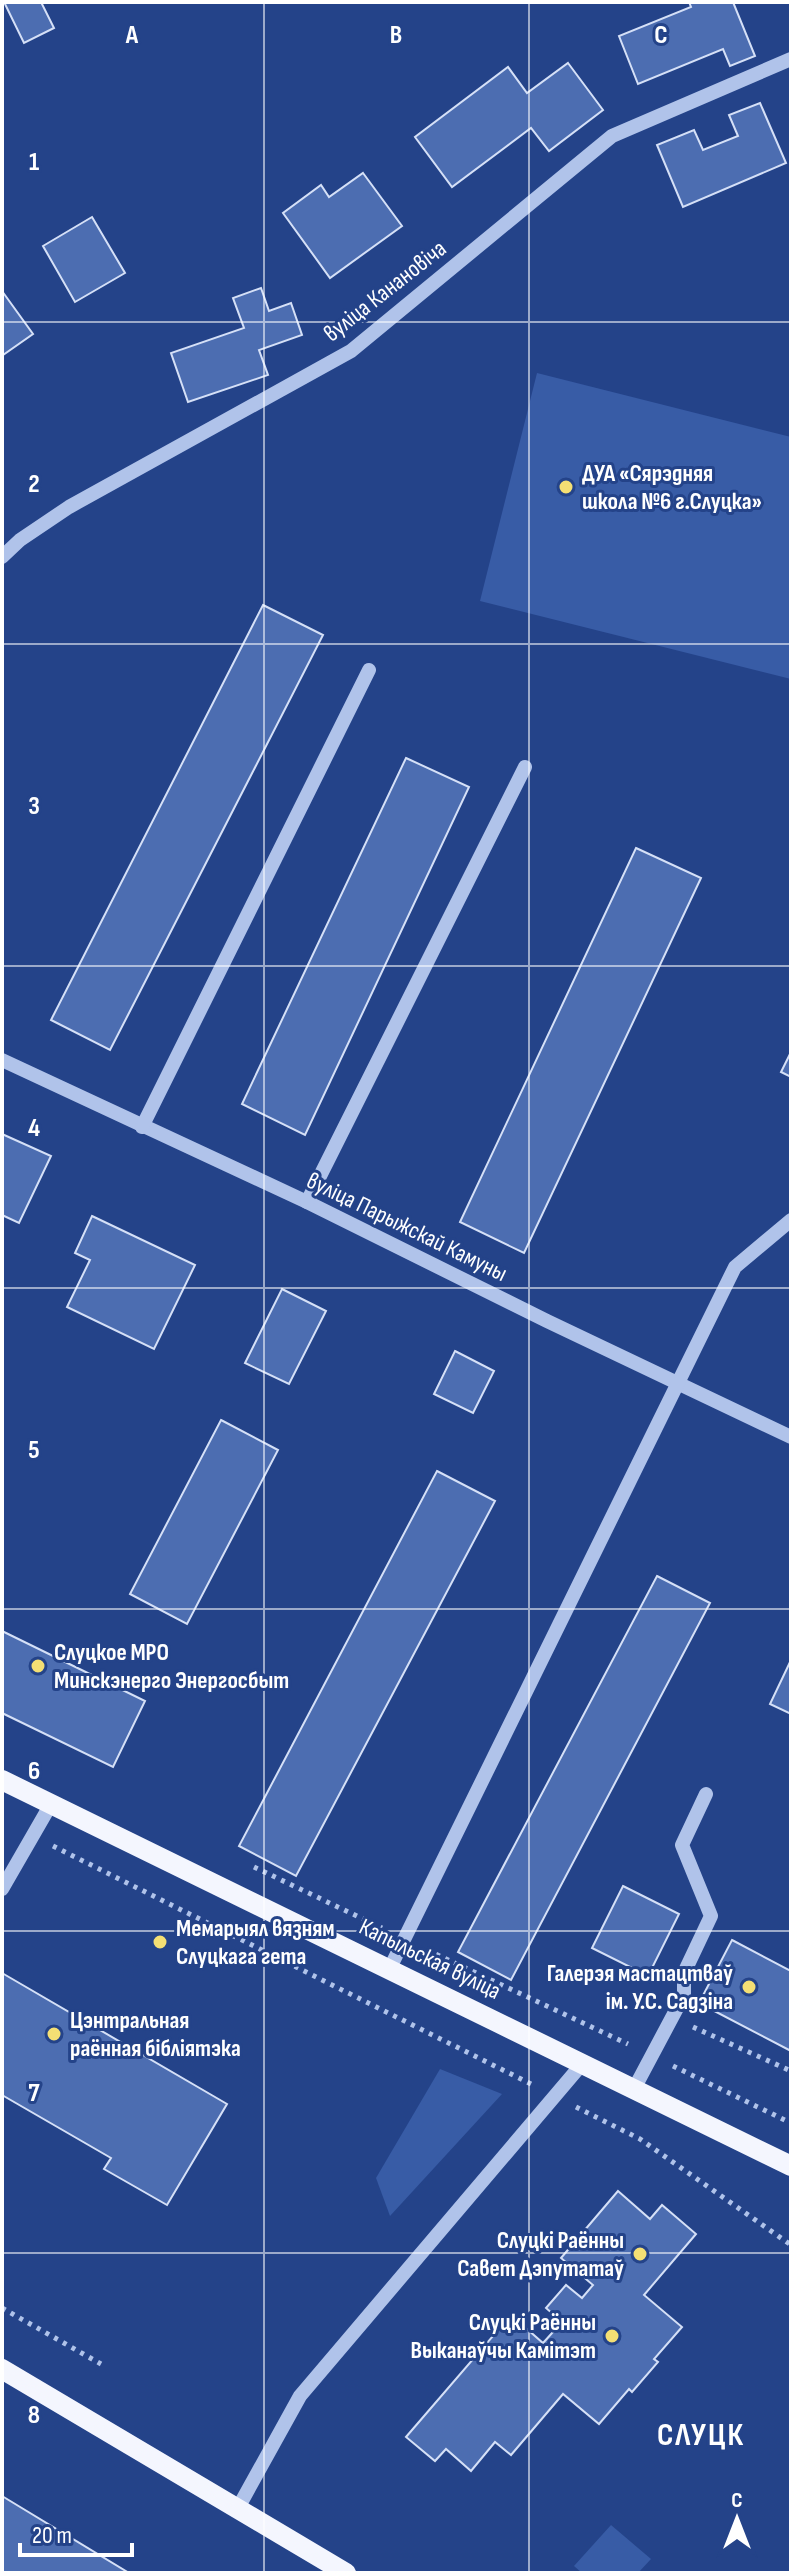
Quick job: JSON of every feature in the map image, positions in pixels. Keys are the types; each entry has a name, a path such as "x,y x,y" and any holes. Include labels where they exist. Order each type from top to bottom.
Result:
{"main road":[{"name":"Капыльская вуліца","path":"2,1780 791,2166"},
{"path":"2,2369 346,2573"}],"street":[{"name":"вуліца Канановіча","path":"2,557 20,540 69,507 351,351 612,136 791,59"},
{"path":"142,1127 369,670"},
{"path":"307,1202 525,767"},
{"name":"вуліца Парыжскай Камуны","path":"2,1060 307,1202 791,1437"},
{"path":"390,1968 735,1267 791,1220"},
{"path":"634,2089 684,1995 684,1973 711,1916 682,1845 706,1794"},
{"path":"2,1889 51,1804"},
{"path":"238,2508 300,2396 582,2064"}],"path":[{"path":"33,1836 640,2139 791,2245"},
{"path":"405,1940 791,2123"},
{"path":"671,2018 791,2071"},
{"path":"2,2308 101,2364"}],"shaded area":[{"path":"537,373 791,437 791,679 480,601"},
{"path":"440,2069 502,2094 390,2216 376,2178"},
{"path":"611,2525 651,2559 638,2573 582,2573 574,2566"}],"building":[{"path":"4,2 41,2 54,28 24,43"},
{"path":"689,2 733,2 755,56 730,66 723,49 638,84 619,36 691,7"},
{"path":"568,63 603,110 549,151 531,128 452,187 415,137 508,67 527,93"},
{"path":"760,103 786,163 683,207 657,145 694,130 703,150 738,136 729,115"},
{"path":"363,173 402,226 330,278 283,213 321,185 329,197"},
{"path":"92,217 125,273 75,302 43,246"},
{"path":"261,288 269,311 291,303 302,335 259,350 268,375 188,402 171,353 244,328 233,298"},
{"path":"2,291 33,334 3,355 2,353"},
{"path":"263,605 323,635 110,1050 51,1020"},
{"path":"406,758 469,787 305,1135 242,1104"},
{"path":"636,848 701,878 524,1253 460,1222"},
{"path":"791,1052 791,1077 781,1072"},
{"path":"2,1134 51,1156 19,1223 2,1215"},
{"path":"92,1216 195,1265 154,1349 67,1307 90,1260 75,1253"},
{"path":"282,1289 326,1311 289,1384 245,1363"},
{"path":"455,1351 494,1371 473,1413 434,1394"},
{"path":"221,1420 278,1450 187,1624 130,1594"},
{"path":"437,1471 495,1501 296,1876 239,1846"},
{"path":"657,1576 710,1603 511,1980 458,1952"},
{"name":"Слуцкое МРО Минскэнерго Энергосбыт","path":"2,1631 145,1701 113,1767 2,1713"},
{"path":"791,1660 791,1714 770,1704"},
{"path":"623,1886 679,1914 648,1976 592,1948"},
{"name":"Галерэя мастацтваў ім. У.С. Садзіна","path":"732,1940 791,1971 791,2051 699,2003"},
{"name":"Цэнтральная раённая бібліятэка","path":"2,1973 227,2104 167,2205 104,2169 111,2158 2,2095"},
{"name":"Слуцкі Раённы Выканаўчы Камітэт","path":"618,2191 650,2219 662,2205 696,2234 644,2295 682,2327 654,2359 658,2362 599,2424 563,2394 511,2455 495,2442 471,2471 446,2449 435,2461 406,2437 511,2315 543,2343 562,2322 546,2308 566,2285 582,2298 593,2285 561,2258"},
{"path":"2,2496 129,2573 2,2573"}],"place":[{"name":"ДУА «Сярэдняя школа №6 г.Слуцка»","path":"566,487"},
{"name":"Слуцкое МРО Минскэнерго Энергосбыт","path":"38,1666"},
{"name":"Мемарыял вязням Слуцкага гета","path":"160,1942"},
{"name":"Галерэя мастацтваў ім. У.С. Садзіна","path":"749,1987"},
{"name":"Цэнтральная раённая бібліятэка","path":"54,2034"},
{"name":"Слуцкі Раённы Савет Дэпутатаў","path":"640,2254"},
{"name":"Слуцкі Раённы Выканаўчы Камітэт","path":"612,2336"}],"district":[{"name":"СЛУЦК","path":"701,2435"}]}
